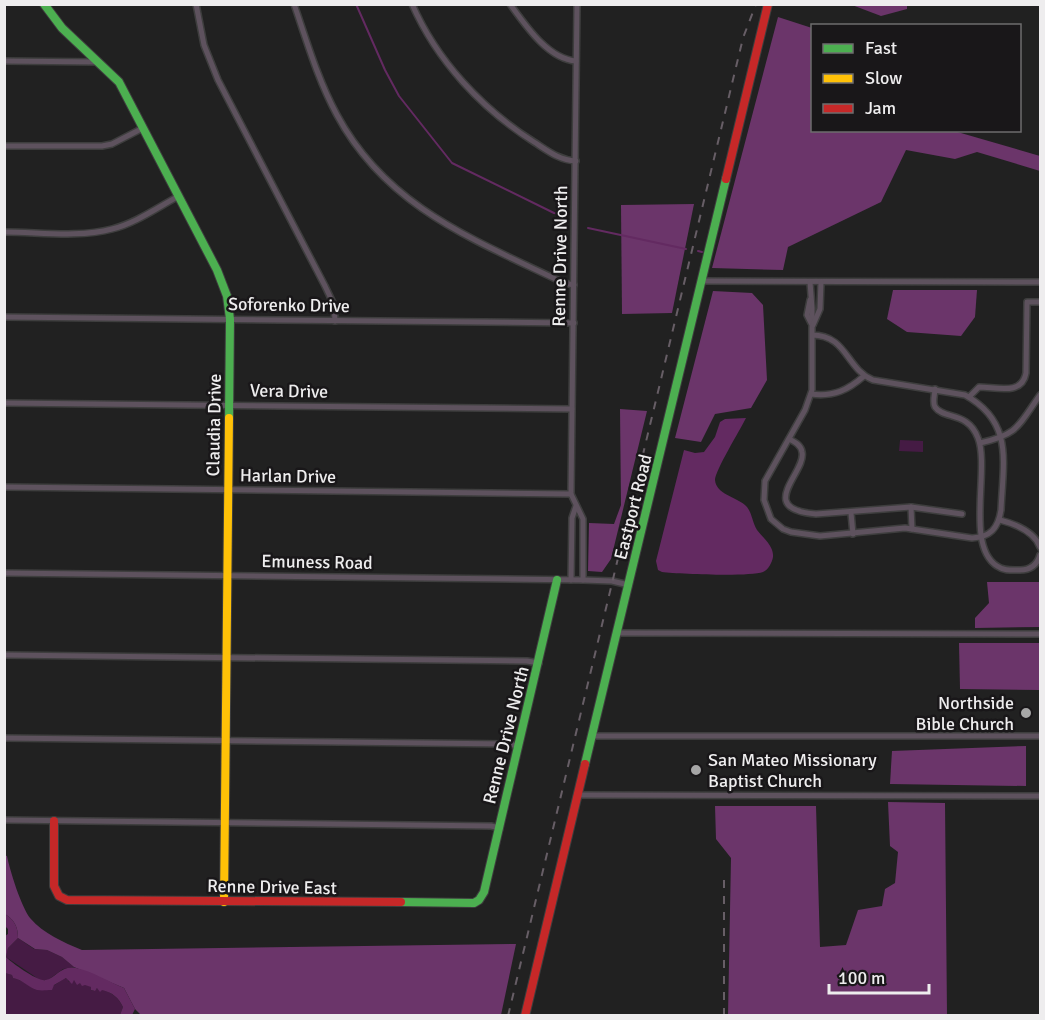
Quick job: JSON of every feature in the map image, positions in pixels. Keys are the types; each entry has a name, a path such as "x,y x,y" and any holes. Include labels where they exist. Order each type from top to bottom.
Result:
{"street":[{"name":"Claudia Drive","path":"44,4 62,28 119,82 224,285 230,319 224,902"},
{"path":"196,4 204,45 218,80 325,286 334,305 335,321"},
{"path":"294,4 319,76 338,117 381,174 402,194 448,226 564,283 574,285"},
{"path":"412,4 433,44 484,104 520,134 556,157 576,161"},
{"path":"510,4 536,36 554,52 565,60 576,61"},
{"name":"Renne Drive North","path":"577,4 571,494 583,519 583,580"},
{"name":"Eastport Road","path":"525,1016 768,4"},
{"path":"4,61 98,62"},
{"path":"4,146 102,146 112,144 144,128"},
{"path":"4,232 84,233 113,229 179,196"},
{"path":"702,281 1041,282"},
{"path":"810,282 807,315 812,327 811,394 764,486 764,500 771,519 783,529 820,536 912,529 972,538 982,537 993,531 1000,520 1003,447 991,414 969,397 935,389 873,381 864,376 839,345 824,336 812,335"},
{"path":"812,327 820,309 821,282"},
{"path":"969,397 979,387 1010,389 1022,384 1026,373 1026,302 1041,302"},
{"name":"Soforenko Drive","path":"4,317 574,323"},
{"path":"811,394 832,395 843,391 864,376"},
{"path":"935,389 936,408 964,420 975,430 980,443 980,529 988,555 998,567 1005,570 1024,570 1034,565 1040,558"},
{"path":"980,443 1001,438 1016,429 1041,395"},
{"name":"Vera Drive","path":"4,403 572,409"},
{"path":"789,439 800,445 803,454 786,491 787,501 804,513 851,513 911,507 962,514"},
{"name":"Harlan Drive","path":"4,487 571,494"},
{"path":"571,580 572,518 576,506"},
{"path":"911,507 912,529"},
{"path":"851,513 853,534"},
{"path":"1000,520 1020,527 1036,539 1041,547"},
{"name":"Emuness Road","path":"4,573 583,580 612,581 629,585"},
{"name":"Renne Drive North","path":"482,896 500,828 557,580"},
{"path":"618,633 1041,634"},
{"path":"4,655 527,661 539,663"},
{"path":"593,735 1041,736"},
{"path":"4,738 508,744 519,746"},
{"path":"579,795 1041,796"},
{"path":"4,820 491,826 500,828"},
{"name":"Renne Drive East","path":"54,821 54,881 59,896 72,900 467,905 474,903 482,896"}],"shaded area":[{"path":"852,5 907,5 907,9 881,16"},
{"path":"778,17 811,28 811,132 957,132 1040,156 1040,171 977,152 955,159 906,150 881,202 788,247 783,270 712,268"},
{"path":"694,204 672,313 622,314 621,205"},
{"path":"893,290 977,290 975,317 961,336 907,332 887,319"},
{"path":"713,291 752,293 763,305 767,380 751,408 715,414 701,442 675,438"},
{"path":"620,409 647,411 611,559 602,572 588,571 589,523 614,524 621,505"},
{"path":"746,418 715,480 719,489 741,502 749,510 757,530 772,549 773,557 770,566 767,570 755,574 683,574 658,570 656,561 684,450 695,453 704,452 715,437 720,422 725,419"},
{"path":"900,440 923,441 923,452 899,451"},
{"path":"987,582 1040,582 1040,627 975,628 975,618 989,603"},
{"path":"959,643 1040,643 1040,690 960,689"},
{"path":"1026,746 1026,786 890,784 892,751"},
{"path":"888,802 945,803 947,1015 728,1015 731,858 716,839 715,806 816,806 820,947 846,945 858,910 882,906 885,889 895,883 898,852 890,846"},
{"path":"4,855 7,856 13,879 30,918 35,924 61,941 82,950 516,944 501,1015 141,1015 135,1009 124,988 74,967 62,957 47,950 35,949 18,938 15,924 5,914"},
{"path":"5,914 13,921 18,938 8,948 6,957 42,980 50,979 66,968 82,969 94,974 124,988 135,1009 132,1015 120,1015 123,1007 112,994 102,990 100,992 97,988 95,991 91,990 91,987 82,986 80,983 77,985 74,980 72,984 66,978 54,985 52,990 39,990 5,973 5,936 8,934 8,929 5,926"},
{"path":"18,938 34,949 47,950 62,957 74,967 63,969 48,980 40,980 6,957 8,948"},
{"path":"5,973 41,990 48,989 67,978 69,982 74,980 92,987 91,990 94,991 97,988 109,993 116,997 123,1007 120,1015 5,1016"}],"waterway":[{"path":"356,4 399,96 452,163 554,213 562,214"},
{"path":"588,228 686,249"},
{"path":"698,251 702,252"}],"railway":[{"path":"508,1016 743,38 756,4"},
{"path":"724,877 724,1016"}],"traffic: fast":[{"path":"44,4 62,28 119,82 217,270 227,296 230,319 229,418"},
{"path":"585,764 726,179"},
{"path":"401,902 474,903 484,892 557,580"}],"traffic: slow":[{"path":"224,902 229,418"}],"traffic: jam":[{"path":"726,179 768,4"},
{"path":"525,1016 585,764"},
{"path":"54,821 54,886 59,896 67,900 401,902"}],"place":[{"name":"Northside Bible Church","path":"1026,713"},
{"name":"San Mateo Missionary Baptist Church","path":"696,770"}]}
